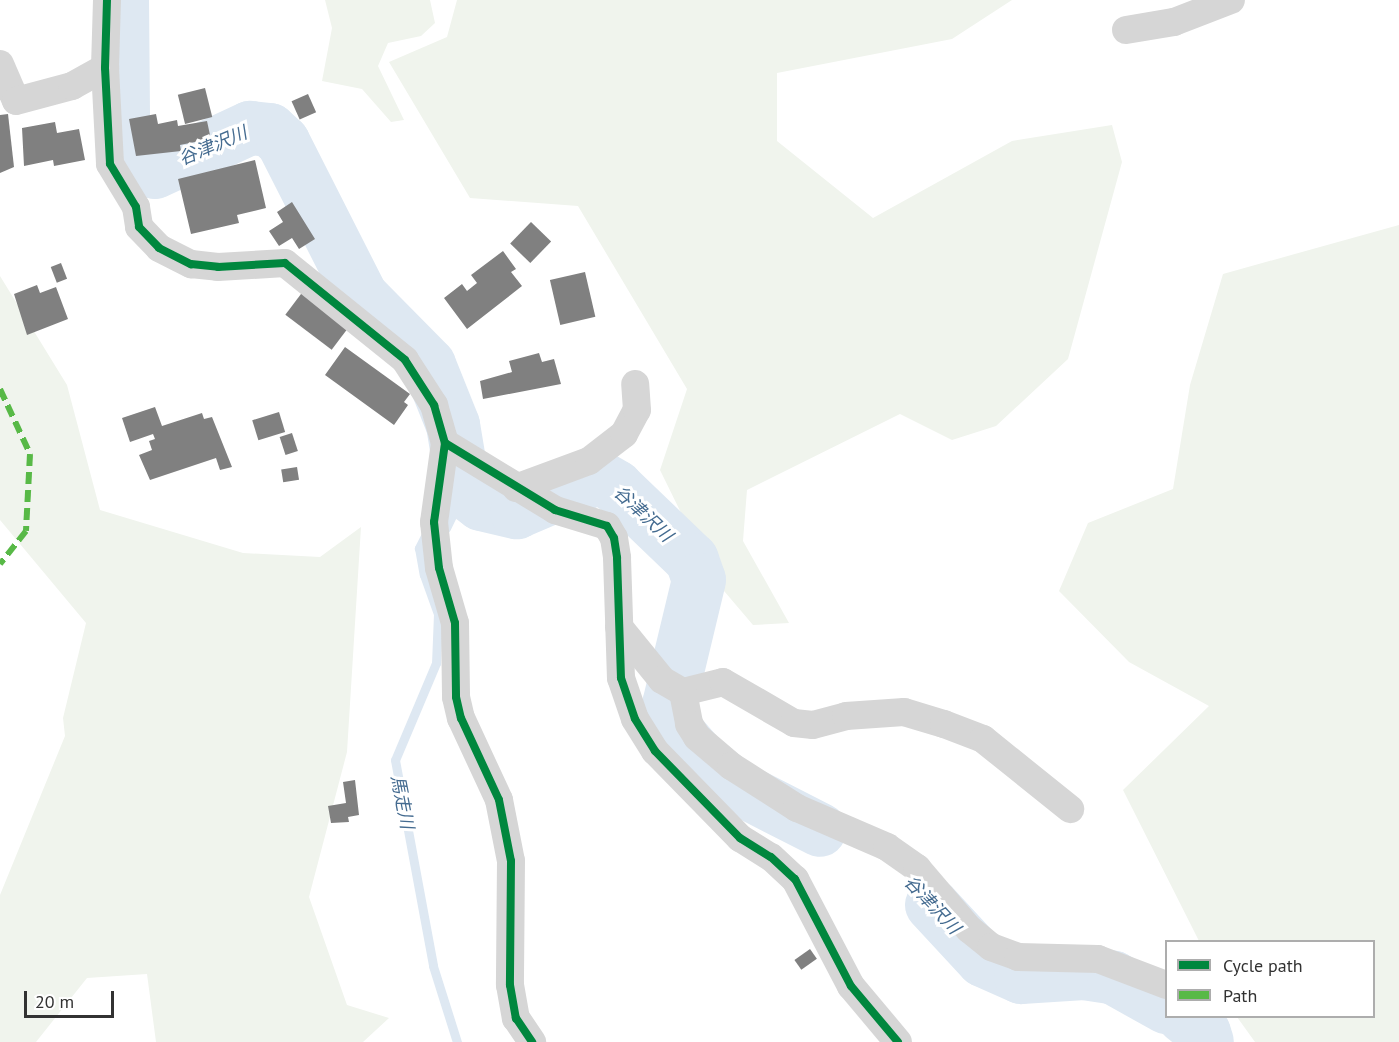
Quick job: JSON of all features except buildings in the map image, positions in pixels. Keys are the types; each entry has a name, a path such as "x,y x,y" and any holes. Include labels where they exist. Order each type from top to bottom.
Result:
{"street":[{"path":"107,0 105,68 110,164 136,207 139,227 159,248 191,264 218,267 285,262 405,360 434,405 445,443 434,522 440,568 455,623 456,697 461,718 491,776 499,800 510,861 510,985 516,1018 532,1042"},
{"path":"1126,30 1174,21 1231,0"},
{"path":"0,64 16,101 72,86 105,68"},
{"path":"516,488 589,461 624,434 637,410 635,384"},
{"path":"445,443 555,510 607,526 614,538 617,558 621,678 634,719 655,750 740,838 771,857 795,879 851,986 898,1042"},
{"path":"619,627 662,680 682,692 723,682 794,723 813,725 846,716 904,712 944,724 983,739 1070,809"},
{"path":"682,692 689,724 697,736 731,766 797,808 887,847 917,868 969,929 991,947 1018,957 1098,959 1165,984"}],"shaded area":[{"path":"325,0 430,0 435,23 421,36 388,43 378,66 404,120 391,122 362,89 322,81 332,28"},
{"path":"457,0 1012,0 952,39 777,73 777,141 873,218 1012,141 1112,125 1122,162 1068,359 996,426 952,440 900,414 747,490 743,541 789,623 753,625 713,578 660,470 687,389 578,206 470,198 389,62 447,37"},
{"path":"1399,225 1399,1042 1255,1042 1238,1018 1375,1018 1375,940 1198,940 1123,790 1209,706 1129,662 1059,591 1088,523 1173,489 1190,385 1223,274"},
{"path":"0,276 67,385 100,510 243,553 320,557 361,527 347,752 309,897 347,1005 389,1018 363,1042 156,1042 147,974 87,978 36,1042 0,1042 0,895 65,736 63,718 86,623 0,520"}],"waterway":[{"name":"谷津沢川","path":"122,0 123,124 128,152 139,168 155,172 250,128 270,130 283,142 361,296 429,365 453,425 464,491 481,504 517,512 599,477 616,487 692,560 699,580 669,705 674,728 699,757 736,787 820,830"},
{"name":"馬走川","path":"446,528 464,491"},
{"name":"馬走川","path":"426,534 419,548 424,575 438,614 436,663 395,760 433,966 457,1042"},
{"name":"谷津沢川","path":"932,905 983,960 1021,977 1084,973 1114,978 1165,1006"},
{"name":"谷津沢川","path":"1185,1018 1204,1033 1207,1042"}],"marked path":[{"path":"0,389 30,454 26,531 0,564"}],"cycle path":[{"path":"107,0 105,68 110,164 136,207 139,227 159,248 191,264 218,267 285,263 405,360 434,405 445,443 555,510 607,526 614,538 617,558 621,678 635,719 655,751 740,838 771,857 795,879 851,986 898,1042"},
{"path":"445,443 434,522 439,568 455,623 456,697 461,718 499,800 511,861 510,985 516,1018 532,1042"}]}
